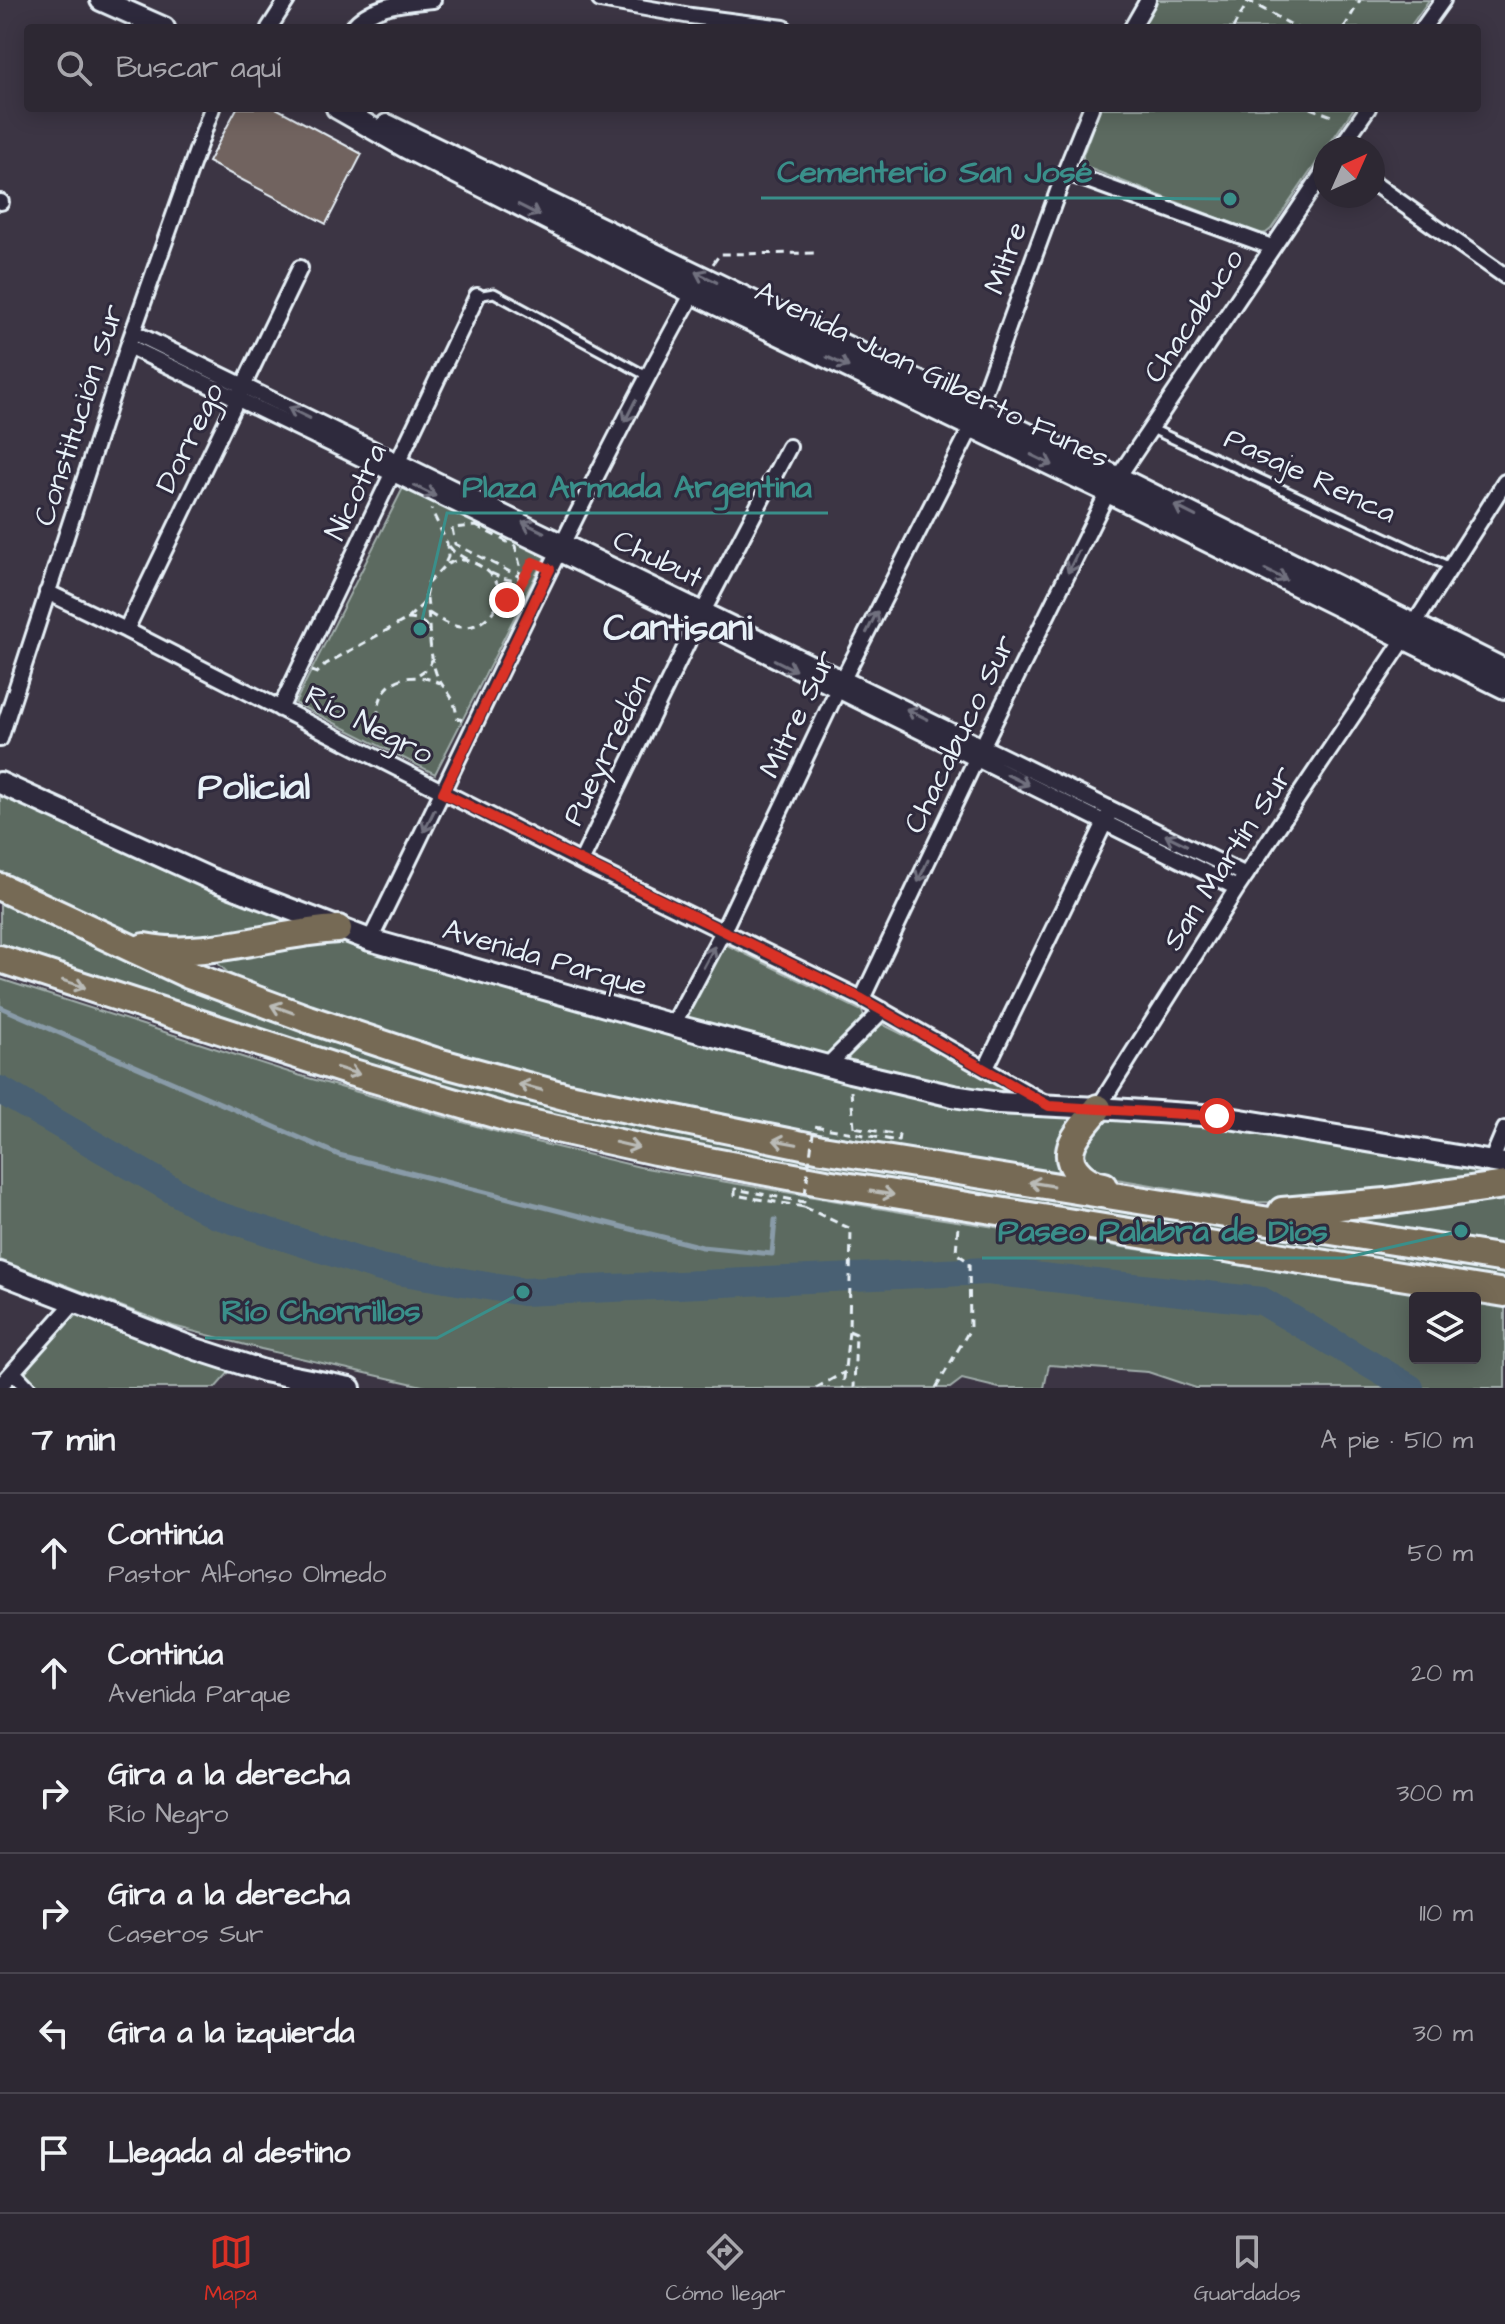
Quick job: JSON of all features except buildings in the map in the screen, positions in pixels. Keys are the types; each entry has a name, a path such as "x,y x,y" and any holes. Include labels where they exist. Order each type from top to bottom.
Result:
{"highway":[{"path":"0,887 189,975 434,1061 564,1096 822,1149 1505,1259"},
{"path":"111,940 162,951 338,929"},
{"path":"0,959 336,1068 508,1118 671,1154 826,1183 1505,1293"},
{"path":"1098,1108 1071,1144 1071,1164 1080,1176 1097,1184 1230,1213 1371,1204 1500,1170"}],"main road":[{"path":"101,0 155,24"},
{"name":"Avenida Juan Gilberto Funes","path":"344,112 407,148 1113,484 1409,632 1505,688"},
{"name":"Avenida Juan Gilberto Funes","path":"358,112 408,133 699,285"},
{"name":"Avenida Juan Gilberto Funes","path":"1409,632 1505,670"},
{"name":"Avenida Parque","path":"0,783 211,879 370,940 850,1072 953,1096 999,1103 1217,1116 1500,1170"},
{"path":"0,1273 196,1349 264,1371 350,1388"}],"street":[{"path":"272,24 287,0"},
{"path":"355,24 372,11 398,3 433,0"},
{"path":"600,0 753,24"},
{"path":"691,16 701,0"},
{"path":"1134,24 1148,0"},
{"path":"1426,24 1443,0"},
{"name":"Constitución Sur","path":"0,739 131,339 211,112"},
{"name":"Mitre","path":"975,418 1089,112"},
{"path":"1348,136 1365,112"},
{"path":"1065,172 1272,247"},
{"name":"Chacabuco","path":"1113,484 1313,187"},
{"path":"1385,191 1505,276"},
{"name":"Dorrego","path":"126,630 300,268"},
{"path":"370,940 560,548 647,376 699,285"},
{"name":"Nicotra","path":"280,709 477,296"},
{"name":"Chubut","path":"131,339 1108,816 1237,888"},
{"name":"Mitre Sur","path":"673,1025 723,931 840,684 975,418"},
{"name":"Pueyrredón","path":"581,862 701,616 789,447"},
{"name":"Chubut","path":"396,469 419,488 560,548"},
{"name":"San Martín Sur","path":"1098,1108 1237,888 1409,632 1505,482"},
{"name":"Chacabuco Sur","path":"862,999 979,752 1113,484"},
{"name":"Río Negro","path":"47,592 581,862 862,999 1049,1106"},
{"path":"986,1068 1108,816"},
{"name":"Chubut","path":"1108,816 1246,875"},
{"path":"827,1066 883,1010"},
{"path":"1500,1170 1505,1129"},
{"path":"0,1386 74,1303"},
{"path":"13,1372 28,1388"}],"lane":[{"path":"477,296 494,293 647,376"},
{"name":"Pasaje Renca","path":"1150,429 1450,567"}],"path":[{"path":"1235,24 1248,0 1290,24"},
{"path":"1346,24 1360,0"},
{"path":"1321,112 1332,116"},
{"path":"699,285 720,254 819,253"},
{"path":"419,488 454,552 506,580 517,581 526,574"},
{"path":"441,529 476,526 515,546 521,569 526,574"},
{"path":"452,528 455,544 518,576 521,569"},
{"path":"440,683 432,659 427,595 428,583 448,557 447,543"},
{"path":"467,550 470,561"},
{"path":"480,565 484,558"},
{"path":"444,566 462,560 470,561"},
{"path":"429,613 451,625 469,628 484,621 518,589 533,562 550,569"},
{"path":"490,572 501,567"},
{"path":"490,572 501,598 495,609"},
{"path":"301,665 317,673 326,664 407,619 424,603 427,595"},
{"path":"407,619 422,622 430,632"},
{"path":"416,676 428,668 432,659"},
{"path":"389,765 398,748 381,727 377,712 390,685 402,678 428,677 440,683 453,696 457,718 475,726"},
{"path":"843,1388 849,1331 851,1229 804,1207 735,1195 735,1189 804,1202 814,1126 898,1141 899,1135 854,1127 850,1072"},
{"path":"936,1388 970,1329 969,1262 956,1253 959,1205"},
{"path":"849,1331 856,1334 854,1388"},
{"path":"816,1388 845,1372"}],"green space":[{"path":"1155,0 1429,0 1412,24 1141,24"},
{"path":"1099,112 1351,112 1335,136 1313,136 1313,168 1266,233 1260,234 1088,168 1083,161"},
{"path":"405,484 546,555 435,774 295,703"},
{"path":"0,794 179,876 278,917 283,920 284,926 162,946 121,933 0,875"},
{"path":"0,899 465,1078 1505,1266 1505,1285 816,1174 538,1118 0,952"},
{"path":"331,935 460,977 942,1106 1003,1115 1073,1118 1072,1125 1059,1140 1057,1177 918,1155 567,1082 492,1063 437,1048 258,988 228,973 211,957"},
{"path":"725,944 862,1011 865,1020 831,1053 819,1055 683,1018"},
{"path":"0,979 298,1075 515,1137 640,1167 924,1216 1413,1292 1409,1292 1409,1364 1481,1364 1481,1303 1505,1307 1505,1388 1196,1388 1148,1372 1049,1365 1044,1388 999,1388 962,1379 950,1388 431,1388 173,1326 0,1260"},
{"path":"882,1024 992,1079 1006,1089 1005,1094 954,1090 843,1061"},
{"path":"1104,1117 1224,1125 1505,1172 1505,1180 1310,1203 1251,1202 1093,1175 1084,1169 1082,1145"},
{"path":"1505,1190 1505,1245 1330,1217"},
{"path":"72,1309 231,1370 215,1388 32,1388 21,1378"}],"waterway":[{"path":"0,1007 339,1155 702,1247 772,1254 775,1220"},
{"path":"0,1090 214,1214 380,1268 523,1292 987,1271 1262,1301 1410,1388"}],"place":[{"name":"Cementerio San José","path":"1230,199"},
{"name":"Plaza Armada Argentina","path":"420,629"},
{"name":"Paseo Palabra de Dios","path":"1461,1231"},
{"name":"Río Chorrillos","path":"523,1292"}],"district":[{"name":"Cantisani","path":"678,629"},
{"name":"Policial","path":"254,788"}],"route":[{"path":"507,600 518,589 533,562 550,569 443,793 862,999 1049,1106 1217,1116"}]}
